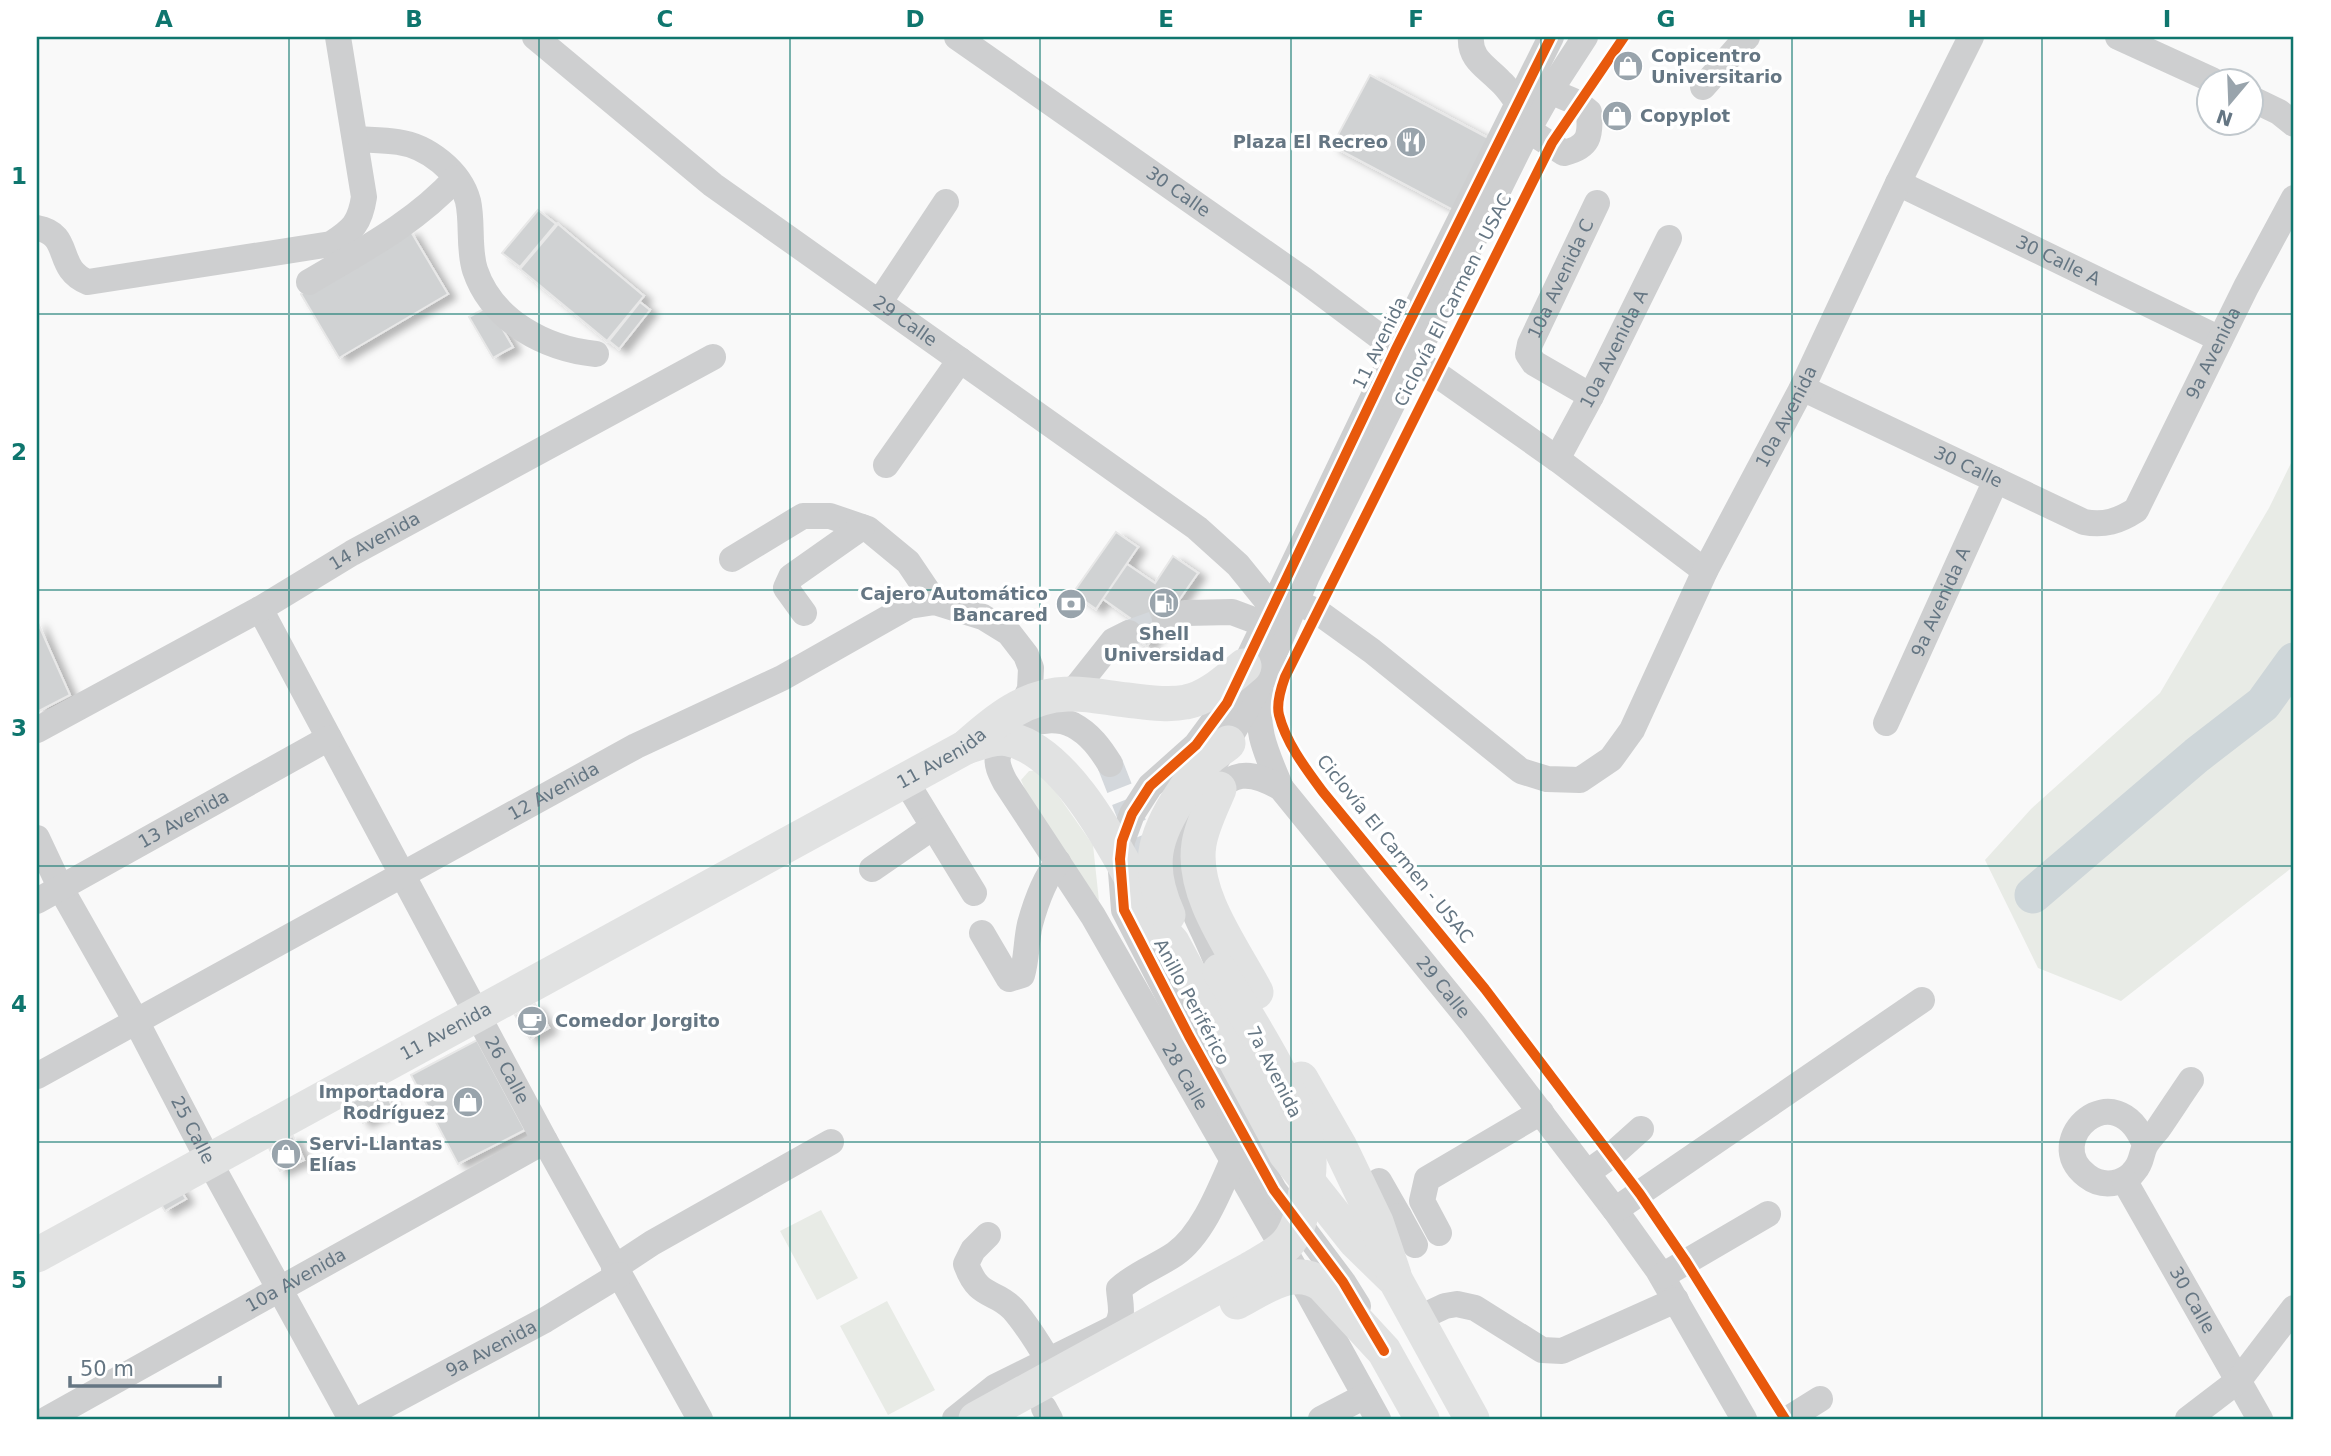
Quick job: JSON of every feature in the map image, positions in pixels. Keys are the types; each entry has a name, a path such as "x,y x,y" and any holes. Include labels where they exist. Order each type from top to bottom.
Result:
{"main road":[{"name":"11 Avenida","path":"37,1255 966,747 997,719 1022,706 1044,698 1071,694 1145,702 1185,702 1254,672"},
{"path":"966,747 987,740 1007,738"},
{"name":"Anillo Periférico","path":"1007,738 1037,751 1060,770 1072,785 1134,882 1158,928 1172,942 1286,1154 1355,1241 1396,1281 1472,1419"},
{"path":"1172,942 1173,926 1156,882 1154,868 1157,844 1170,813 1194,775 1205,761 1228,743"},
{"path":"1219,789 1199,844 1200,879 1204,892 1292,1062 1340,1147 1388,1223 1396,1281"},
{"name":"7a Avenida","path":"976,1419 1250,1269 1274,1255 1292,1237 1301,1216 1309,1179 1308,1149 1297,1114 1280,1076 1220,971"},
{"path":"1039,1416 1273,1283 1299,1276 1313,1278 1323,1285 1384,1351"},
{"name":"Anillo Periférico","path":"1384,1351 1422,1419"}],"street":[{"path":"37,228 53,234 62,246 67,267 76,277 88,282 331,244 350,232 361,214 364,197 338,37"},
{"name":"29 Calle","path":"535,37 713,185 1196,528 1238,565 1278,611 1318,612 1372,651 1521,771 1547,779 1580,780"},
{"path":"1471,37 1470,44 1479,64 1500,81 1518,103"},
{"name":"11 Avenida","path":"1228,743 1278,611 1405,355 1518,103 1551,37"},
{"name":"11 Avenida","path":"1405,355 1550,91 1585,37"},
{"path":"1703,87 1747,37"},
{"name":"10a Avenida","path":"1580,780 1611,759 1632,730 1705,571 1802,388 1898,183 1971,37"},
{"path":"2118,37 2194,72"},
{"name":"30 Calle","path":"965,39 1304,279 1405,355 1557,459 1705,571"},
{"path":"1528,130 1564,153 1584,146 1590,129 1589,112 1578,103 1550,91"},
{"path":"2264,105 2294,124"},
{"path":"355,139 399,142 414,146 442,162 456,178 468,201 475,269 490,297 513,322 543,342 578,353 596,355"},
{"path":"309,282 404,225 438,198 456,178"},
{"name":"30 Calle A","path":"1898,183 2220,340"},
{"name":"9a Avenida","path":"2136,510 2294,198"},
{"path":"879,303 946,202"},
{"name":"10a Avenida C","path":"1591,396 1534,363 1528,354 1530,344 1597,203"},
{"name":"10a Avenida A","path":"1557,459 1669,238"},
{"name":"14 Avenida","path":"37,730 260,609 352,553 713,357"},
{"path":"886,465 960,360"},
{"name":"30 Calle","path":"1802,388 2084,522 2096,524 2118,520 2136,510"},
{"name":"9a Avenida A","path":"1886,723 1996,480"},
{"path":"732,559 803,516 830,516 868,529 908,562 935,602 983,617 1009,633 1026,654 1031,668 1030,689 1022,706"},
{"path":"804,613 786,588 787,582 862,527"},
{"name":"12 Avenida","path":"37,1076 636,746 782,678 909,606 935,602"},
{"name":"26 Calle","path":"260,609 694,1417"},
{"path":"1165,620 1185,613 1278,611"},
{"name":"11 Avenida","path":"1254,672 1278,611"},
{"path":"1071,694 1113,641 1129,633"},
{"path":"1254,672 1261,739 1281,788"},
{"name":"Anillo Periférico","path":"1254,672 1196,745 1150,786 1132,814 1122,841 1120,859 1124,909 1189,1036 1274,1191 1343,1282 1384,1351"},
{"path":"1007,738 1038,720 1055,718 1086,732 1110,764"},
{"name":"13 Avenida","path":"37,901 329,738"},
{"name":"28 Calle","path":"1007,738 998,758 999,770 1093,916 1378,1419"},
{"name":"7a Avenida","path":"1220,971 1201,948 1177,905 1171,887 1169,859 1184,814 1228,743"},
{"name":"29 Calle","path":"1220,971 1185,887 1180,863 1183,845 1201,806 1238,776 1250,775 1281,788 1541,1112 1662,1276 1744,1419"},
{"path":"905,780 974,893"},
{"path":"872,869 933,827"},
{"name":"25 Calle","path":"37,838 61,888 351,1419"},
{"path":"982,933 1009,978 1022,975 1028,957 1030,926 1047,875 1058,862"},
{"path":"1615,1210 1922,1000"},
{"path":"2145,1145 2134,1123 2115,1112 2103,1112 2092,1115 2076,1131 2072,1153 2082,1172 2102,1183 2123,1180 2139,1165 2145,1145 2191,1080"},
{"path":"1439,1233 1422,1201 1427,1179 1541,1112"},
{"path":"1587,1173 1641,1129"},
{"name":"10a Avenida","path":"47,1419 545,1142"},
{"name":"9a Avenida","path":"360,1419 545,1320 617,1272 652,1243 831,1142"},
{"path":"955,1419 995,1387 1114,1328 1122,1317 1119,1289 1130,1279 1175,1254 1186,1243 1212,1207 1232,1162"},
{"name":"30 Calle","path":"2123,1180 2260,1419"},
{"path":"1379,1181 1388,1223 1415,1245"},
{"path":"1662,1276 1768,1214"},
{"path":"988,1235 973,1250 967,1264 971,1279 985,1293 1011,1307 1048,1360"},
{"path":"1417,1319 1457,1304 1475,1308 1542,1350 1562,1351 1675,1300"},
{"path":"2188,1419 2239,1380 2294,1308"},
{"path":"1321,1419 1365,1396"},
{"path":"1788,1419 1820,1399"}],"shaded area":[{"path":"2294,457 2294,866 2121,1001 2038,968 1985,860 2031,809 2160,693 2269,508"},
{"path":"1043,770 1093,845 1099,901 1035,813 1021,780 1029,771"},
{"path":"821,1210 858,1278 817,1300 780,1231"},
{"path":"887,1301 935,1390 888,1415 840,1326"}],"building":[{"name":"Plaza El Recreo","path":"1370,75 1490,139 1453,210 1332,146"},
{"path":"538,210 556,224 520,267 502,253"},
{"path":"558,224 644,296 607,341 520,269"},
{"path":"410,230 448,294 339,358 301,294"},
{"path":"640,302 650,310 619,349 609,341"},
{"path":"489,306 513,347 493,358 469,317"},
{"path":"1116,532 1138,547 1096,609 1073,593"},
{"path":"1173,556 1198,573 1147,646 1122,629 1130,618 1103,599 1127,564 1155,583"},
{"path":"37,621 70,695 37,712"},
{"name":"Comedor Jorgito","path":"535,1004 549,1028 530,1039 515,1015"},
{"name":"Importadora Rodríguez","path":"477,1040 525,1130 458,1164 411,1075"},
{"path":"382,1086 393,1108 363,1123 352,1102"},
{"name":"Servi-Llantas Elías","path":"293,1136 304,1160 280,1171 269,1148"},
{"path":"177,1184 186,1199 165,1211 156,1196"}],"waterway":[{"path":"2033,895 2197,755 2263,704 2294,661"}],"tunnel":[{"path":"1129,633 1165,620"},
{"path":"1110,764 1153,874"}],"cycle path":[{"path":"1384,1351 1343,1282 1274,1190 1189,1036 1124,910 1120,859 1122,841 1132,814 1150,786 1196,745 1227,703 1396,349 1551,37"},
{"name":"Ciclovía El Carmen - USAC","path":"1624,37 1552,143 1285,677 1278,710 1292,746 1323,792 1485,989 1640,1194 1785,1419"}],"place":[{"name":"Copicentro Universitario","path":"1628,66"},
{"name":"Copyplot","path":"1617,116"},
{"name":"Plaza El Recreo","path":"1411,142"},
{"name":"Shell Universidad","path":"1164,603"},
{"name":"Cajero Automático Bancared","path":"1071,604"},
{"name":"Comedor Jorgito","path":"532,1021"},
{"name":"Importadora Rodríguez","path":"468,1102"},
{"name":"Servi-Llantas Elías","path":"286,1154"}]}
